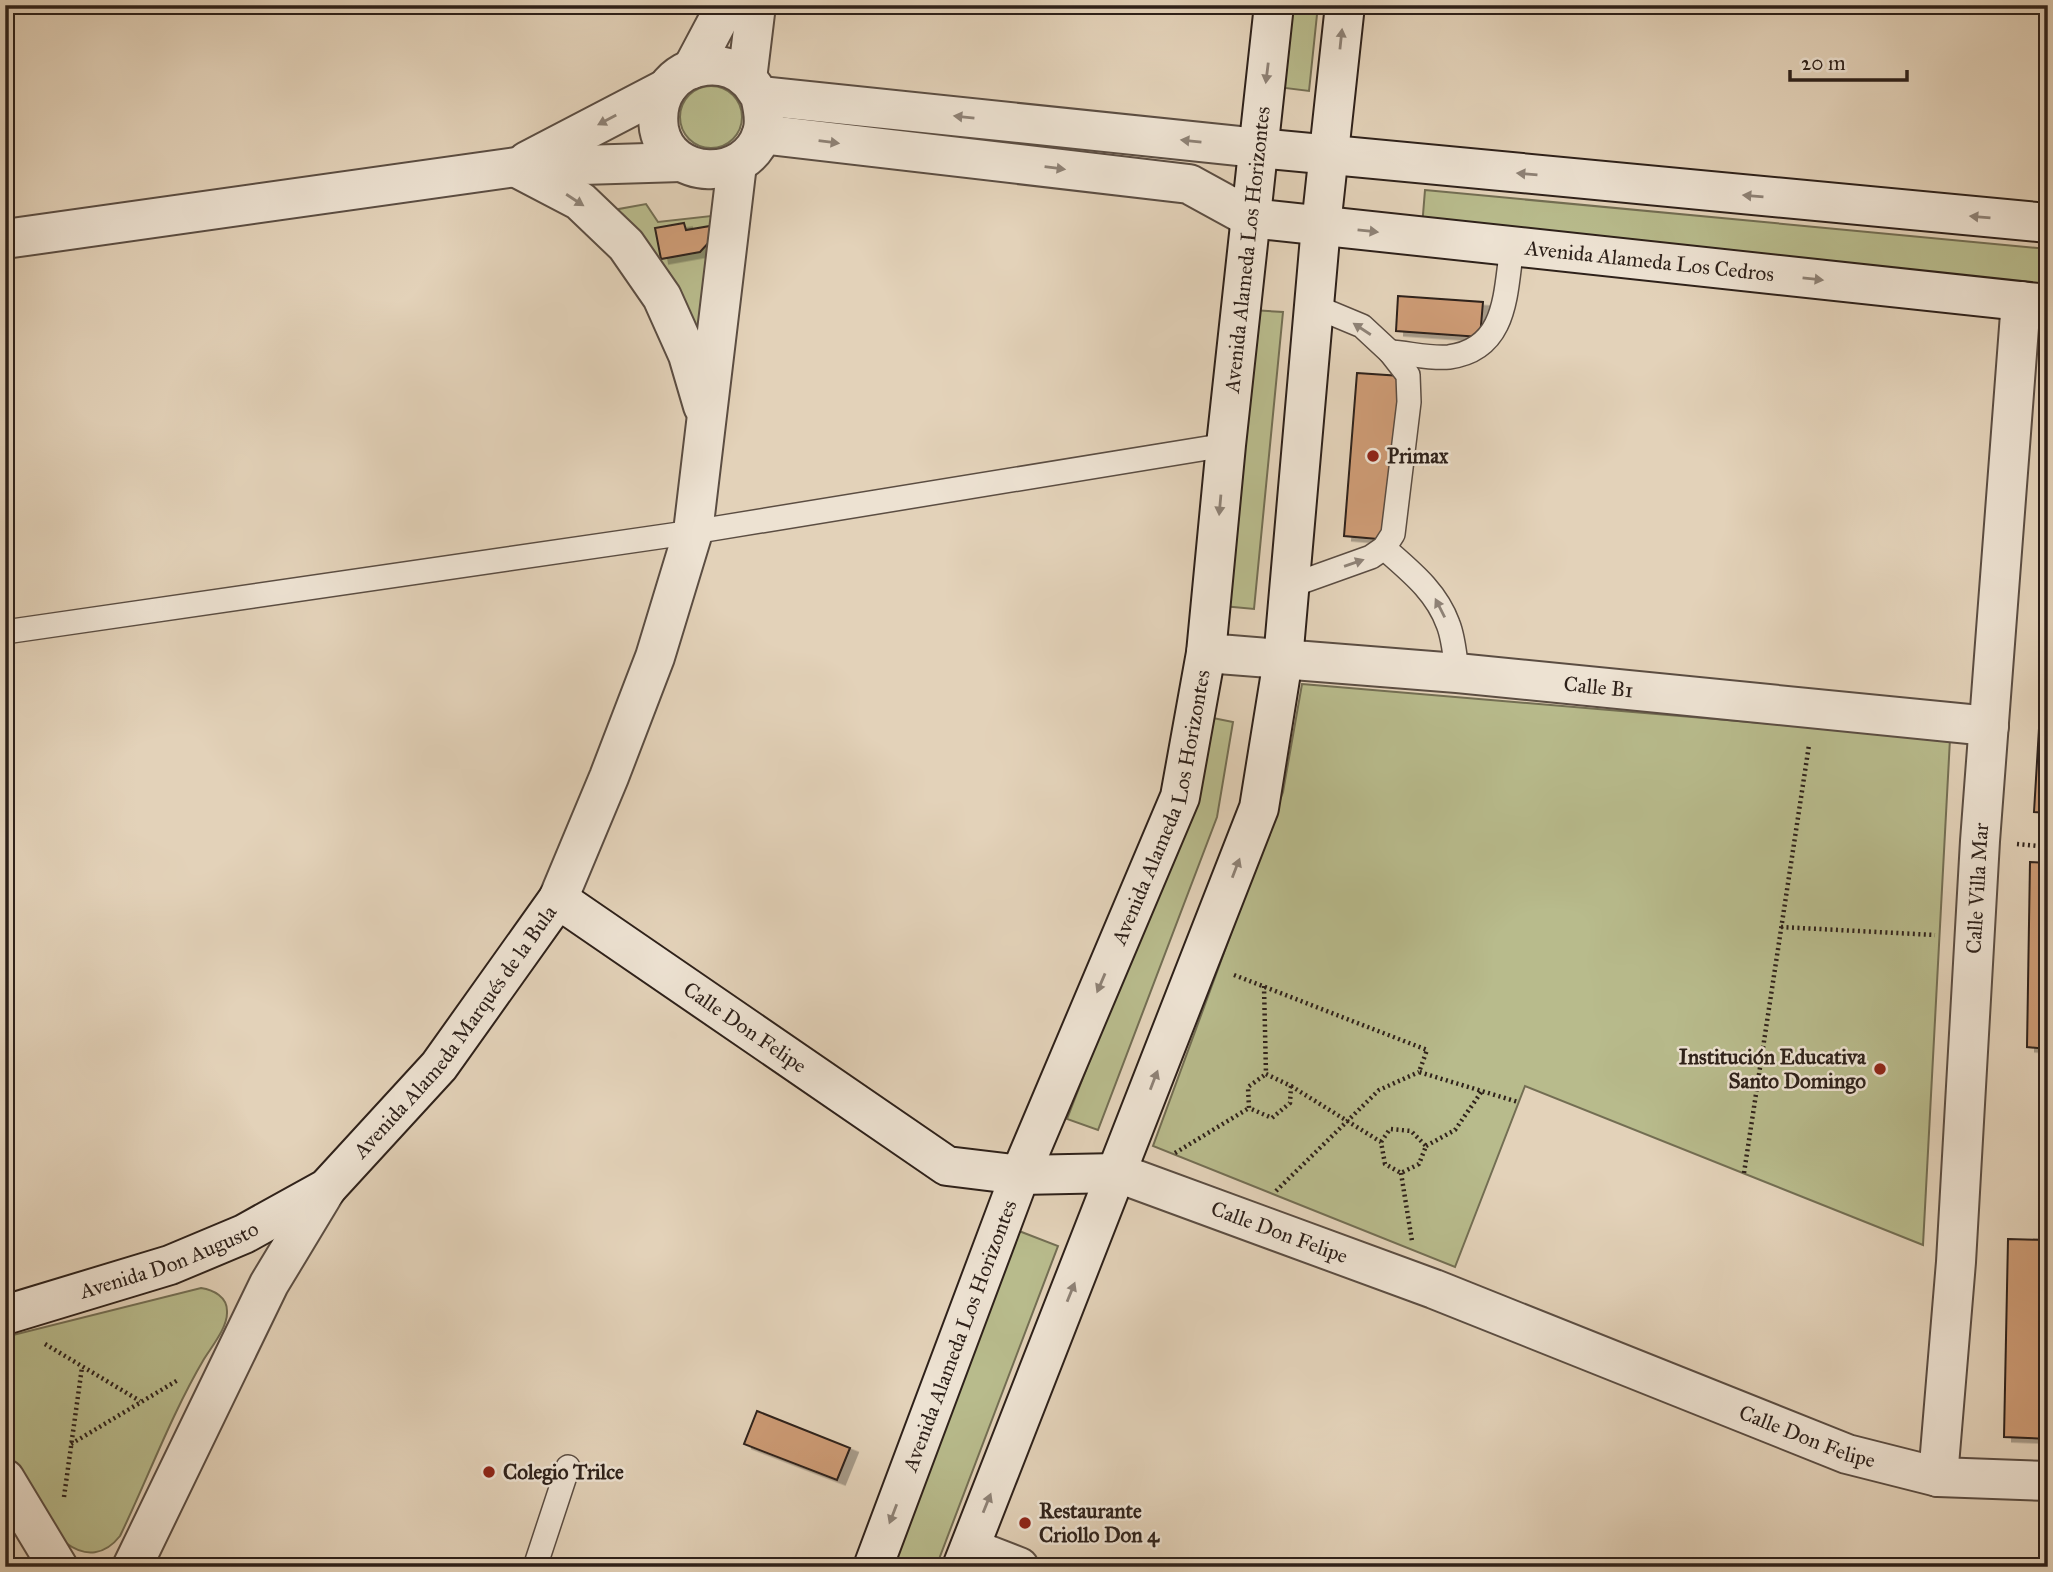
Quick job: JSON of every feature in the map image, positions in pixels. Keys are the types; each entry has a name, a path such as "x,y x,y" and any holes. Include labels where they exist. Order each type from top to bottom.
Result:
{"street":[{"path":"726,5 680,78 660,102 658,120 661,136 669,151 681,162 699,170 719,170 737,164 752,152 762,134 764,115 754,88 756,5"},
{"name":"Avenida Alameda Los Horizontes","path":"873,1567 1020,1175 1180,797 1206,653 1274,5"},
{"path":"1019,1567 966,1557 1135,1179 1259,808 1283,660 1321,226 1345,5"},
{"path":"516,167 680,78 712,64 731,68 754,88 1258,148 2048,223"},
{"path":"762,134 1189,184 1251,218"},
{"path":"5,239 516,167 681,162"},
{"name":"Avenida Alameda Marqués de la Bula","path":"132,1567 269,1283 327,1188 439,1066 558,898 655,657 693,532 737,164"},
{"name":"Avenida Alameda Marqués de la Bula","path":"516,167 580,201 625,245 662,297 688,355 707,421"},
{"name":"Avenida Alameda Los Cedros","path":"1251,218 2034,303"},
{"name":"Calle Villa Mar","path":"1937,1477 1956,1262 1989,726 2034,303"},
{"name":"Calle B1","path":"1206,653 1457,673 1989,726"},
{"name":"Calle Don Felipe","path":"558,898 947,1166 1020,1175 1135,1179 1434,1289 1847,1454 1937,1477 2048,1481"},
{"name":"Avenida Don Augusto","path":"5,1315 170,1265 244,1234 327,1188"},
{"path":"5,1479 58,1567"}],"lane":[{"path":"1390,352 1447,357 1471,351 1490,336 1502,316 1512,247"},
{"path":"1290,586 1371,557 1384,548 1393,534 1409,402 1408,375 1390,352 1362,326 1314,306"},
{"path":"5,632 693,532 1226,445"},
{"path":"1384,548 1437,599 1449,626 1457,673"},
{"path":"535,1567 568,1467"}],"path":[{"path":"1744,1173 1809,741"},
{"path":"1781,926 1940,936"},
{"path":"1230,973 1427,1050 1419,1072"},
{"path":"1264,986 1266,1074"},
{"path":"1276,1191 1379,1090 1419,1072 1518,1102"},
{"path":"1249,1108 1248,1087 1266,1074"},
{"path":"1266,1074 1291,1086 1381,1142"},
{"path":"1249,1108 1272,1118 1290,1103 1291,1086"},
{"path":"1401,1173 1419,1164 1426,1146 1455,1130 1482,1091"},
{"path":"1135,1179 1249,1108"},
{"path":"1401,1173 1385,1164 1381,1142 1390,1129 1411,1131 1426,1146"},
{"path":"1401,1173 1414,1251"},
{"path":"35,1339 140,1401"},
{"path":"36,1529 60,1525 82,1367"},
{"path":"71,1444 180,1378"}],"green space":[{"path":"1286,5 1318,5 1309,91 1277,87"},
{"path":"711,86 723,88 733,95 740,105 740,129 733,139 723,146 711,148 699,146 689,139 682,129 680,117 682,105 689,95 699,88"},
{"path":"1425,190 2048,249 2048,286 1422,227"},
{"path":"646,204 658,222 711,216 715,238 703,331 690,329 669,272 617,214 619,209"},
{"path":"1252,310 1283,312 1254,609 1223,606"},
{"path":"1302,684 1950,739 1923,1245 1525,1086 1455,1267 1153,1146 1283,792"},
{"path":"1203,716 1233,722 1217,817 1098,1130 1067,1119 1190,801"},
{"path":"1019,1231 1058,1246 936,1567 891,1567"},
{"path":"201,1288 215,1292 225,1302 227,1317 222,1330 181,1402 120,1536 102,1551 88,1552 73,1548 66,1543 5,1461 5,1337"}],"building":[{"path":"684,223 686,230 710,226 712,239 700,252 661,259 655,228"},
{"path":"1398,296 1483,302 1480,337 1396,331"},
{"name":"Primax","path":"1357,373 1401,376 1389,540 1344,536"},
{"path":"2043,662 2048,662 2048,813 2034,812"},
{"path":"2030,862 2048,863 2048,1049 2027,1047"},
{"path":"2008,1239 2048,1240 2048,1439 2004,1437"},
{"path":"757,1411 850,1448 837,1480 744,1444"}],"place":[{"name":"Primax","path":"1373,456"},
{"name":"Institución Educativa Santo Domingo","path":"1880,1069"},
{"name":"Colegio Trilce","path":"489,1472"},
{"name":"Restaurante Criollo Don 4","path":"1025,1523"}]}
